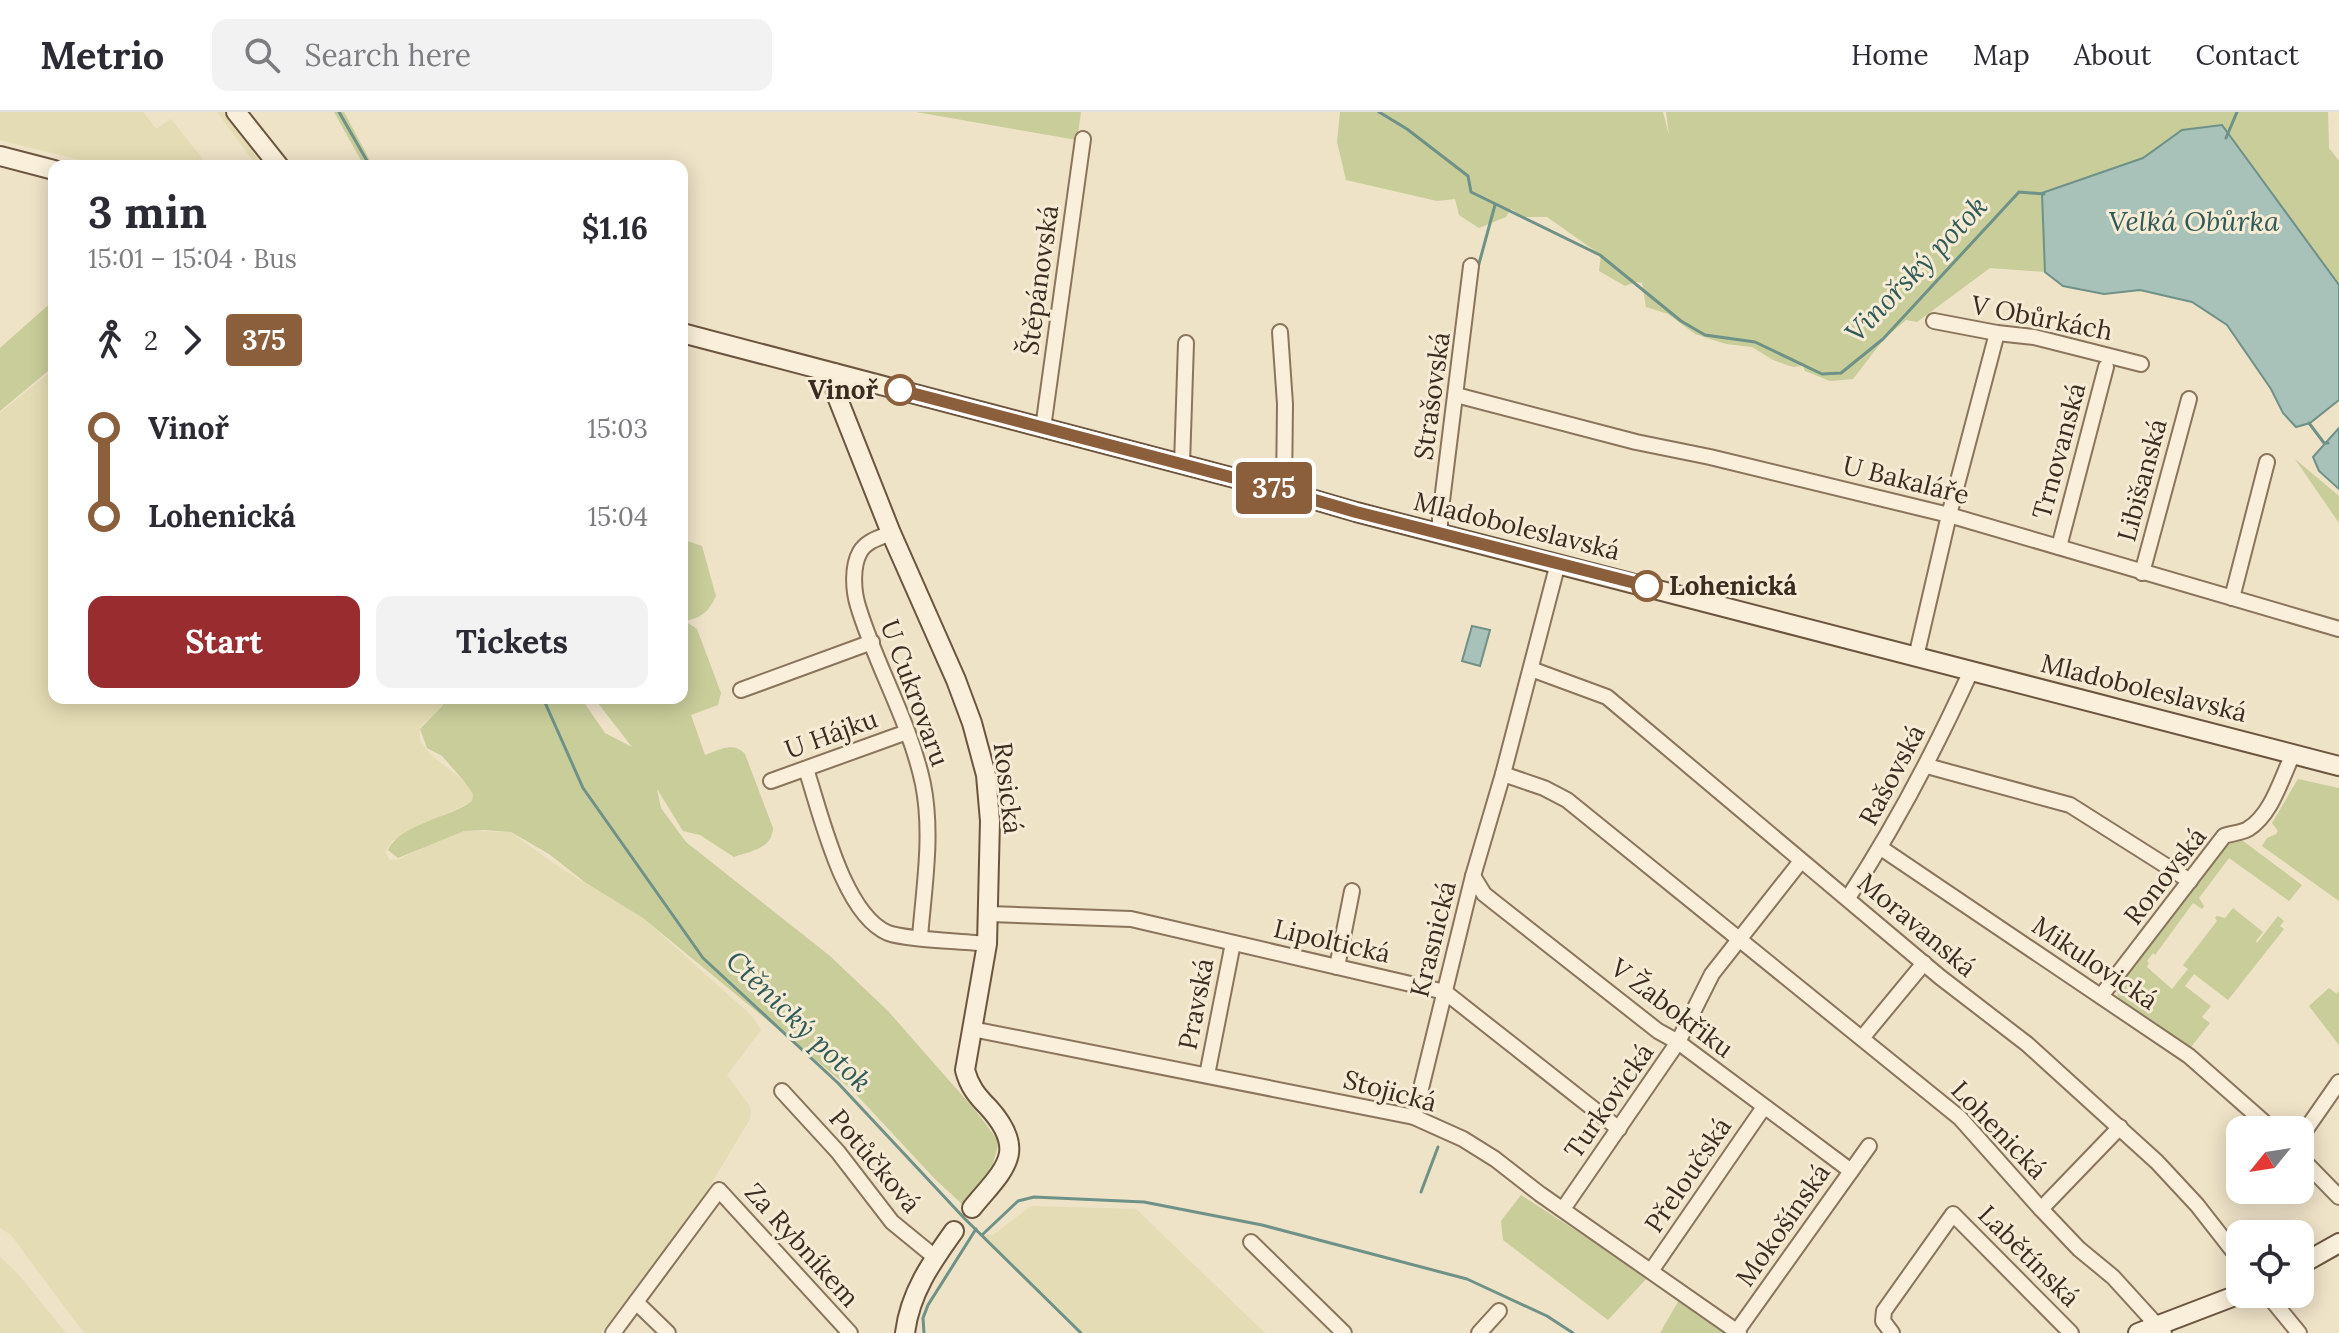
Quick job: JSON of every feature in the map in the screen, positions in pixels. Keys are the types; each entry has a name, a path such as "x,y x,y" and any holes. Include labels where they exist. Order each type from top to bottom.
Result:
{"main road":[{"path":"236,112 274,160"},
{"path":"0,156 48,168"},
{"name":"Mladoboleslavská","path":"688,335 1356,512 2339,766"},
{"name":"Rosická","path":"834,373 836,394 891,533 956,680 986,775 990,821 987,944 965,1070 971,1087 999,1120 1011,1146 1007,1164 972,1208"},
{"path":"905,1333 920,1281 954,1231"},
{"path":"2314,1257 2339,1243"},
{"path":"2138,1333 2162,1330 2226,1300"}],"street":[{"name":"Štěpánovská","path":"1043,428 1083,139"},
{"name":"Strašovská","path":"1440,532 1471,266"},
{"name":"V Obůrkách","path":"1934,321 2034,337 2141,364"},
{"path":"1280,332 1285,404 1284,491"},
{"path":"1916,657 1949,515 1997,333"},
{"path":"1182,464 1186,343"},
{"name":"Trnovanská","path":"2059,547 2106,367"},
{"name":"U Bakaláře","path":"1456,395 1636,442 1949,515 2339,629"},
{"name":"Libišanská","path":"2142,573 2189,399"},
{"path":"2232,598 2267,462"},
{"name":"U Cukrovaru","path":"891,533 861,551 854,577 857,604 907,732 923,785 928,843 920,937"},
{"path":"1503,774 1558,563"},
{"path":"741,690 872,642"},
{"name":"Moravanská","path":"1531,669 1607,697 1924,963 2027,1044 2120,1127 2197,1205 2226,1242"},
{"name":"Rašovská","path":"1848,898 1881,848 1927,766 1971,671"},
{"name":"U Hájku","path":"771,781 907,732"},
{"name":"Ronovská","path":"2101,996 2224,836 2244,832 2264,814 2293,754"},
{"path":"1927,766 2070,805 2190,881"},
{"path":"806,769 847,891 879,928 891,934 987,944"},
{"name":"Krasnická","path":"1414,1117 1473,876 1503,774"},
{"name":"Lohenická","path":"1503,774 1544,788 1567,800 1960,1118 2079,1249 2113,1277 2162,1330"},
{"name":"Mikulovická","path":"1881,848 2189,1056 2257,1116"},
{"name":"Turkovická","path":"1563,1209 1678,1042 1712,974 1801,861"},
{"name":"V Žabokřiku","path":"1473,876 1484,894 1658,1031 1678,1042 1851,1171"},
{"path":"1337,967 1352,891"},
{"name":"Lipoltická","path":"989,914 1131,919 1445,992 1619,1129"},
{"name":"Pravská","path":"1207,1075 1233,943"},
{"path":"1862,1038 1924,963"},
{"name":"Stojická","path":"972,1029 1414,1117 1463,1139 1495,1159 1738,1332"},
{"path":"2314,1118 2339,1082"},
{"name":"Potůčková","path":"782,1091 838,1152 892,1222 936,1258"},
{"name":"Přeloučská","path":"1651,1271 1764,1107"},
{"path":"2041,1209 2120,1127"},
{"name":"Mokošínská","path":"1738,1332 1869,1146"},
{"path":"2314,1171 2339,1197"},
{"name":"Za Rybníkem","path":"636,1302 719,1190 850,1333"},
{"name":"Labětínská","path":"1892,1333 1883,1321 1884,1311 1953,1214 2071,1333"},
{"path":"1251,1242 1344,1333"},
{"path":"613,1333 636,1302 668,1333"},
{"path":"2278,1308 2299,1333"},
{"path":"1479,1333 1499,1311"}],"shaded area":[{"path":"0,112 143,112 156,129 171,119 203,160 80,160 0,140"},
{"path":"217,112 223,112 259,160 253,160"},
{"path":"48,374 48,704 443,704 420,727 420,741 431,755 464,781 473,794 472,801 392,841 385,852 390,860 400,859 464,831 510,832 562,869 643,918 753,1017 761,1030 727,1075 749,1105 750,1119 705,1194 601,1333 84,1333 11,1235 0,1228 0,413"},
{"path":"1031,1206 1136,1209 1265,1333 1081,1333 981,1234 993,1235"},
{"path":"0,1257 18,1274 66,1333 0,1333"}],"green space":[{"path":"334,112 344,112 370,160 361,160"},
{"path":"916,112 1081,112 1077,140"},
{"path":"1340,112 1663,112 1669,135 1666,112 2328,112 2329,148 2339,161 2339,285 2222,125 2182,130 2143,158 2042,193 2045,272 1990,268 1917,322 1906,320 1884,339 1853,379 1830,381 1805,371 1803,366 1793,367 1773,360 1752,347 1726,344 1695,334 1668,314 1646,307 1642,283 1625,286 1599,271 1601,255 1547,217 1524,217 1511,209 1506,217 1479,228 1459,215 1455,199 1437,201 1346,180 1337,142"},
{"path":"48,305 48,371 0,411 0,348"},
{"path":"2295,459 2339,496 2339,523"},
{"path":"688,541 702,546 716,596 704,613 688,620"},
{"path":"688,623 697,629 721,693 718,705 691,715 705,755 731,747 745,754 773,828 772,835 760,848 734,857 700,835 683,831 657,789 661,808 686,842 830,956 888,1011 975,1110 999,1142 992,1167 964,1206 851,1089 643,918 586,883 549,854 511,832 485,830 464,831 398,858 388,850 403,834 472,801 473,794 464,781 442,756 427,748 420,729 443,704 585,704 605,733 632,747 599,704 688,704"},
{"path":"2298,779 2339,788 2339,901 2262,846 2267,838 2278,831 2272,823"},
{"path":"2231,838 2239,838 2302,885 2289,901 2229,858 2199,898 2204,906 2202,909 2193,903 2155,955 2153,953 2147,961 2147,967 2172,989 2188,969 2183,965 2217,921 2217,916 2225,918 2233,908 2263,932 2257,943 2278,916 2284,921 2280,926 2284,929 2228,1000 2194,974 2185,986 2211,1006 2202,1017 2210,1023 2191,1047 2118,997 2116,988"},
{"path":"2329,988 2337,994 2339,990 2339,1045 2309,1006"},
{"path":"1521,1195 1648,1277 1608,1320 1503,1240 1501,1221"},
{"path":"1679,1300 1727,1333 1660,1333"}],"water":[{"name":"Velká Obůrka","path":"2222,125 2339,285 2339,400 2310,423 2296,427 2283,413 2271,389 2227,325 2192,302 2140,290 2104,294 2063,286 2045,272 2042,193 2143,158 2182,130"},
{"path":"2339,428 2339,489 2319,471 2313,457"},
{"path":"1472,626 1490,630 1480,666 1462,661"}],"waterway":[{"name":"Ctěnický potok","path":"339,112 367,160"},
{"name":"Vinořský potok","path":"1379,112 1407,129 1468,176 1471,192 1600,255 1681,321 1705,335 1755,342 1822,374 1841,373 1883,339 2019,192 2044,194"},
{"path":"2226,138 2237,112"},
{"path":"1477,271 1495,205"},
{"name":"Vinořský potok","path":"2309,423 2324,443 2328,443"},
{"name":"Ctěnický potok","path":"546,704 583,788 703,958 838,1083 965,1219 1081,1333"},
{"path":"1421,1192 1438,1147"},
{"path":"982,1235 1018,1201 1034,1197 1144,1202 1262,1225 1467,1279 1547,1316 1573,1333"},
{"path":"924,1333 923,1318 928,1305 976,1229"}],"bus line":[{"name":"375","path":"900,390 1647,586"}],"place":[{"name":"Vinoř","path":"900,390"},
{"name":"Lohenická","path":"1647,586"}]}
